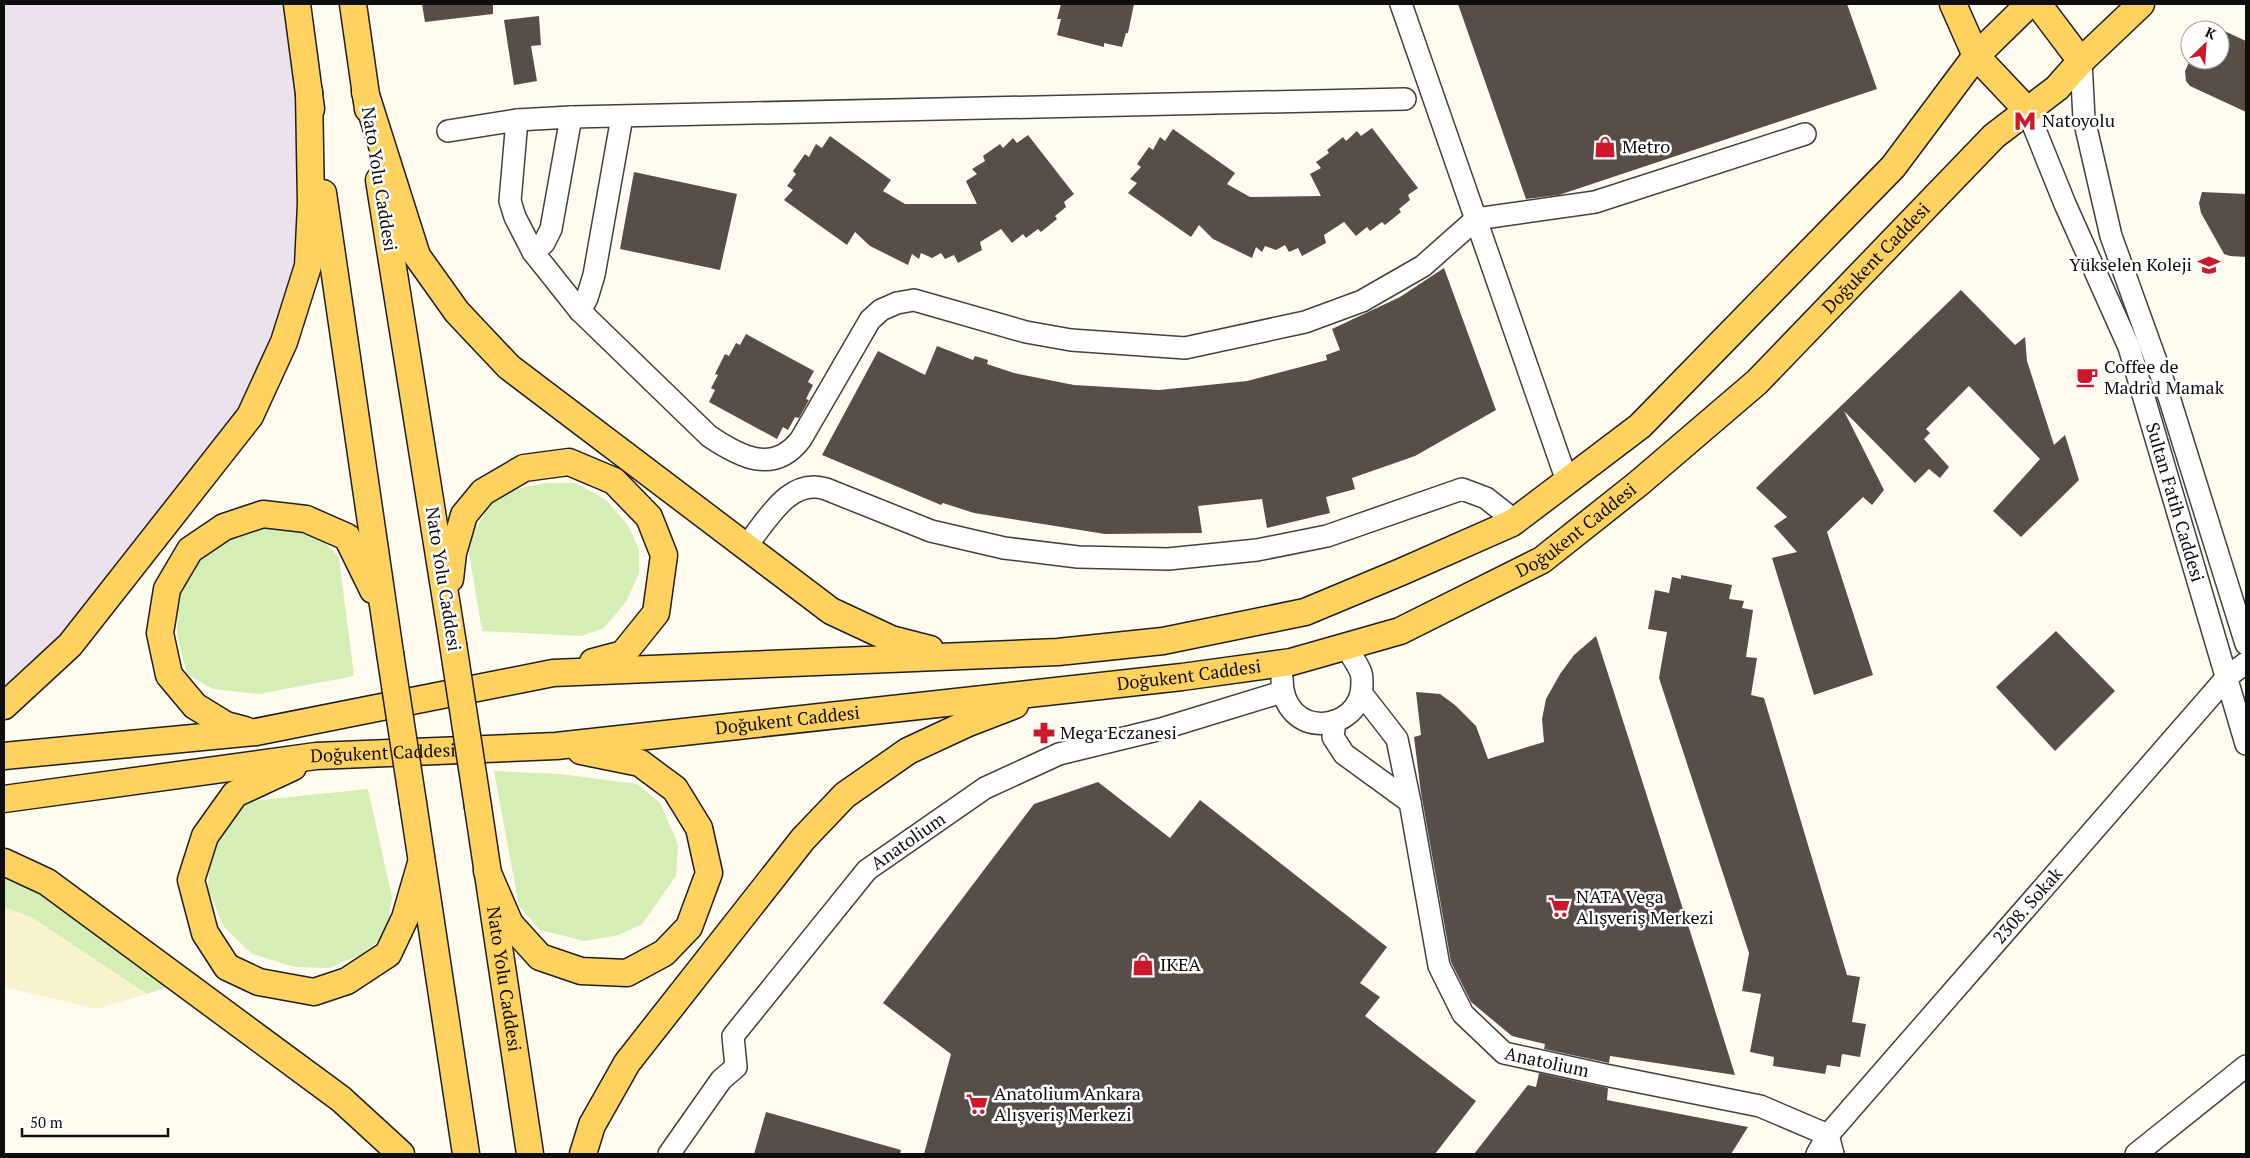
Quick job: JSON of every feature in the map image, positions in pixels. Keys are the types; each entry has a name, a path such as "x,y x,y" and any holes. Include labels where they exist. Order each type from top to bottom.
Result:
{"main road":[{"path":"297,4 390,653 466,1154"},
{"name":"Nato Yolu Caddesi","path":"353,4 365,92 447,604 530,1154"},
{"name":"Sultan Fatih Caddesi","path":"1953,4 1976,56 2027,110"},
{"name":"Doğukent Caddesi","path":"4,756 256,732 553,673 1058,652 1163,640 1305,612 1401,572 1512,522 1640,426 1893,167 1976,56 2029,4"},
{"path":"2038,4 2080,61"},
{"name":"Doğukent Caddesi","path":"4,799 316,756 556,746 1182,677 1282,663 1400,631 1542,560 1639,483 1757,382 1994,136 2057,88 2080,61 2141,4"},
{"path":"4,706 70,645 250,416 284,342 308,266 311,204 309,92"},
{"path":"365,92 417,256 457,312 510,367 831,611 891,639 953,654 1058,652"},
{"path":"447,604 453,553 464,515 483,492 524,468 569,462 614,481 649,517 664,555 656,613 623,654 553,673"},
{"path":"256,732 226,726 195,706 169,675 160,633 167,589 190,550 224,527 263,514 306,520 347,537 384,612"},
{"path":"583,1154 592,1125 627,1063 803,839 845,795 908,751 966,724 1050,692"},
{"path":"487,871 510,924 540,956 581,971 627,973 664,953 689,927 709,873 699,828 675,789 640,762 556,746"},
{"path":"316,756 235,794 205,836 191,880 206,933 227,966 259,982 314,992 347,981 388,954 406,918 421,863"},
{"path":"4,862 47,882 341,1099 401,1154"}],"street":[{"path":"1401,4 1567,481"},
{"name":"Sultan Fatih Caddesi","path":"2080,61 2084,120 2111,236 2169,397 2246,644"},
{"path":"448,131 517,120 571,117 1405,99"},
{"name":"Sultan Fatih Caddesi","path":"2027,110 2065,204 2129,347 2228,676 2246,744"},
{"path":"533,252 544,243 551,229 571,117"},
{"path":"580,310 587,298 594,275 622,117"},
{"path":"517,120 510,201 515,218 533,252 580,310 709,436 735,451 764,460 781,458 792,451 870,320 881,310 897,303 914,300 1008,327 1071,340 1185,348 1305,322 1362,301 1423,266 1476,219 1595,202 1805,134"},
{"path":"746,546 788,496 802,487 810,486 826,489 931,531 1004,548 1087,558 1168,559 1257,550 1327,536 1462,489 1474,492 1491,501 1512,522"},
{"path":"1282,663 1282,692 1294,715 1318,725 1335,721 1350,712 1362,694 1362,673 1345,646"},
{"name":"2308. Sokak","path":"1817,1154 1830,1145 2228,676 2246,663"},
{"name":"Anatolium","path":"669,1154 721,1080 736,1066 733,1036 867,870 985,788 1059,754 1161,729 1282,692"},
{"name":"Anatolium","path":"1362,694 1397,739 1439,966 1463,1014 1504,1053 1605,1076 1760,1106 1830,1145"},
{"path":"1335,721 1333,737 1344,754 1410,802"},
{"path":"2136,1154 2246,1066"}],"shaded area":[{"path":"4,4 297,4 308,266 250,416 4,706"},
{"path":"4,907 31,917 147,994 96,1009 5,987 4,989"}],"green space":[{"path":"547,483 576,483 606,500 627,524 639,549 639,573 626,602 604,628 581,636 482,631 467,541 494,500 520,488"},
{"path":"267,524 318,534 339,558 354,676 259,694 213,689 187,674 177,636 178,589 193,563 219,542"},
{"path":"494,771 560,774 637,784 660,803 678,844 676,876 642,924 619,935 585,941 540,930 519,906"},
{"path":"368,789 392,897 386,935 362,954 329,968 294,967 252,954 224,927 208,890 210,854 231,817 252,801"},
{"path":"4,862 182,982 147,994 31,917 4,907"}],"building":[{"path":"422,4 493,4 493,14 425,22"},
{"path":"1061,4 1134,4 1128,33 1126,33 1122,47 1104,43 1104,47 1057,35 1061,19 1057,19"},
{"name":"Metro","path":"1458,4 1847,4 1877,89 1559,195 1526,199"},
{"path":"539,16 541,45 531,46 537,81 514,85 504,20"},
{"path":"2230,34 2246,41 2246,112 2190,86 2186,81 2185,71 2230,70"},
{"path":"1372,128 1418,188 1408,195 1410,200 1399,209 1401,212 1385,225 1382,222 1370,231 1367,227 1356,236 1344,222 1324,235 1326,243 1302,256 1298,248 1289,252 1285,245 1276,250 1265,246 1262,252 1256,247 1252,258 1213,239 1199,225 1191,237 1128,193 1137,183 1130,179 1141,167 1137,164 1149,147 1153,150 1160,137 1165,141 1173,129 1235,173 1227,184 1250,197 1321,196 1310,174 1321,168 1316,162 1329,153 1327,150 1343,137 1346,141 1357,131 1361,136"},
{"path":"1028,135 1074,194 1064,202 1066,207 1055,216 1057,219 1041,232 1038,229 1026,238 1023,234 1012,243 1001,229 980,242 982,250 958,263 954,255 945,259 941,253 932,258 921,253 919,259 912,254 908,265 870,246 855,232 847,245 784,200 793,190 787,186 796,174 793,171 805,154 809,157 816,144 822,148 830,136 891,180 883,191 905,204 977,204 966,181 977,174 972,169 985,161 983,156 1000,144 1003,148 1013,138 1017,143"},
{"path":"634,172 737,194 720,270 620,249"},
{"path":"2202,192 2246,194 2246,257 2224,254 2201,213 2199,203"},
{"path":"1444,268 1496,410 1415,456 1352,478 1355,489 1326,497 1330,513 1267,528 1262,499 1198,506 1202,533 1105,534 974,513 943,503 941,505 822,455 878,351 925,375 937,346 973,360 975,356 988,360 987,364 1014,373 1074,385 1159,390 1247,381 1327,360 1326,355 1340,350 1332,329 1400,297"},
{"path":"1961,290 2015,345 2025,337 2027,361 2054,445 2065,435 2079,480 2021,537 1993,511 2040,459 1969,386 1926,429 1930,433 1924,439 1949,467 1940,478 1929,469 1915,483 1844,411 1884,490 1872,505 1863,497 1827,532 1873,675 1814,695 1772,558 1797,552 1774,526 1787,517 1756,488"},
{"path":"746,334 814,371 808,382 813,385 806,399 809,400 799,418 795,417 788,430 783,427 777,439 709,402 715,390 711,388 718,375 715,374 725,354 729,356 736,343 740,345"},
{"path":"1681,575 1732,585 1729,599 1744,601 1742,608 1753,610 1746,657 1757,658 1751,695 1764,698 1847,975 1860,977 1852,1022 1866,1024 1860,1057 1842,1054 1840,1067 1827,1065 1825,1074 1773,1066 1774,1057 1750,1052 1761,994 1742,991 1749,953 1659,678 1667,632 1648,629 1655,590 1669,593 1672,577 1681,579"},
{"path":"2056,631 2115,691 2055,751 1996,687"},
{"name":"NATA Vega Alışveriş Merkezi","path":"1596,636 1735,1075 1610,1056 1609,1063 1544,1049 1545,1044 1512,1036 1471,1002 1451,962 1421,793 1414,737 1421,735 1416,692 1440,694 1455,705 1476,726 1488,759 1544,742 1542,719 1546,699 1560,674 1574,655"},
{"name":"IKEA","path":"1098,782 1170,838 1200,800 1387,947 1360,983 1380,997 1365,1016 1476,1101 1435,1154 924,1154 951,1054 883,1003 1034,804"},
{"path":"1539,1073 1608,1088 1607,1100 1748,1127 1731,1154 1474,1154 1528,1085 1536,1087"},
{"path":"766,1112 901,1150 900,1154 754,1154"}],"place":[{"name":"Natoyolu","path":"2025,121"},
{"name":"Metro","path":"1605,147"},
{"name":"Yükselen Koleji","path":"2209,265"},
{"name":"Coffee de Madrid Mamak","path":"2087,377"},
{"name":"Mega Eczanesi","path":"1044,733"},
{"name":"NATA Vega Alışveriş Merkezi","path":"1559,907"},
{"name":"IKEA","path":"1143,965"},
{"name":"Anatolium Ankara Alışveriş Merkezi","path":"977,1104"}]}
